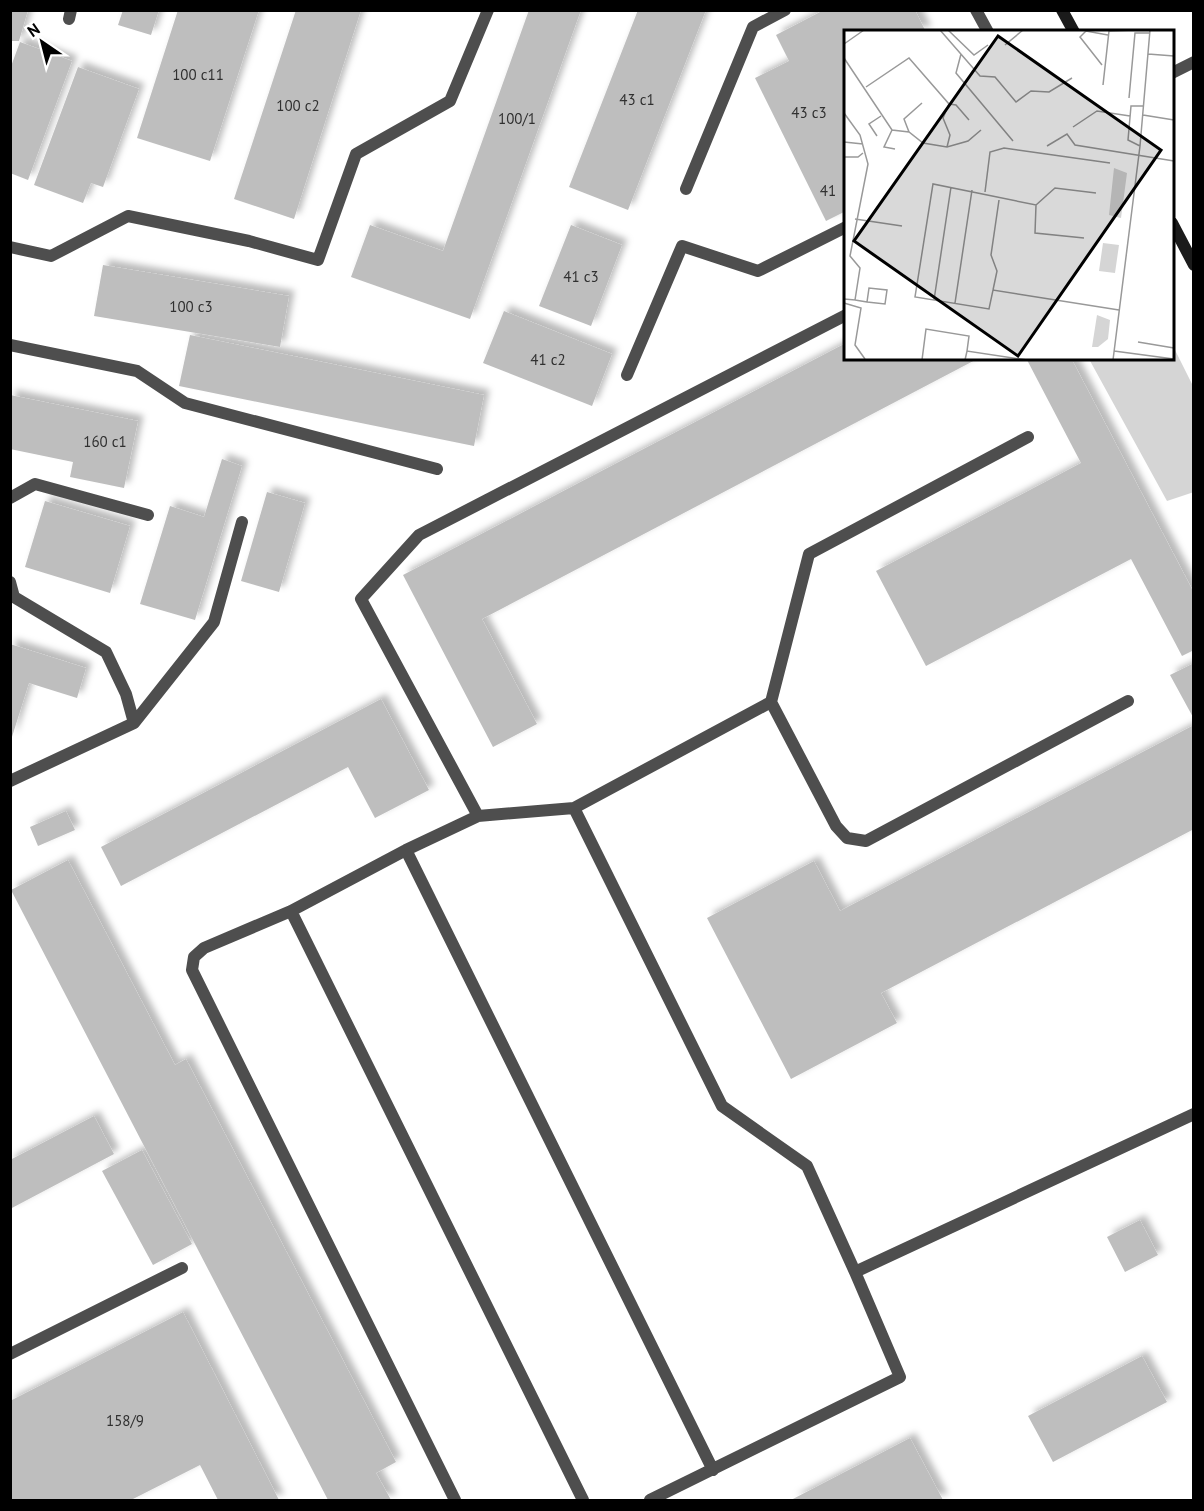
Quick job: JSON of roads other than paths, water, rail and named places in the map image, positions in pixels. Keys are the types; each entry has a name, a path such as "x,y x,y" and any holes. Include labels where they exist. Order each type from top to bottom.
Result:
{"main road":[{"path":"1062,10 1073,30"},
{"path":"1174,225 1194,265"}],"street":[{"path":"10,247 51,256 129,216 249,241 318,260 356,154 450,101 488,10"},
{"path":"686,189 753,27 785,10"},
{"path":"976,10 987,30"},
{"path":"1174,72 1194,62"},
{"path":"627,375 682,246 758,271 844,228"},
{"path":"478,816 361,599 419,535 844,316"},
{"path":"10,345 137,371 185,403 437,469"},
{"path":"1028,437 809,554 771,702 836,826 847,838 866,841 1128,701"},
{"path":"10,498 35,484 148,515"},
{"path":"10,781 134,723 214,622 242,522"},
{"path":"10,582 15,597 106,652 126,694 134,723"},
{"path":"455,1500 192,970 194,957 204,948 291,910 406,850 478,816 574,808 771,702"},
{"path":"574,808 722,1106 807,1166 900,1377 650,1500"},
{"path":"406,850 713,1470"},
{"path":"291,910 584,1500"},
{"path":"855,1272 1194,1113"},
{"path":"10,1354 182,1268"}]}
